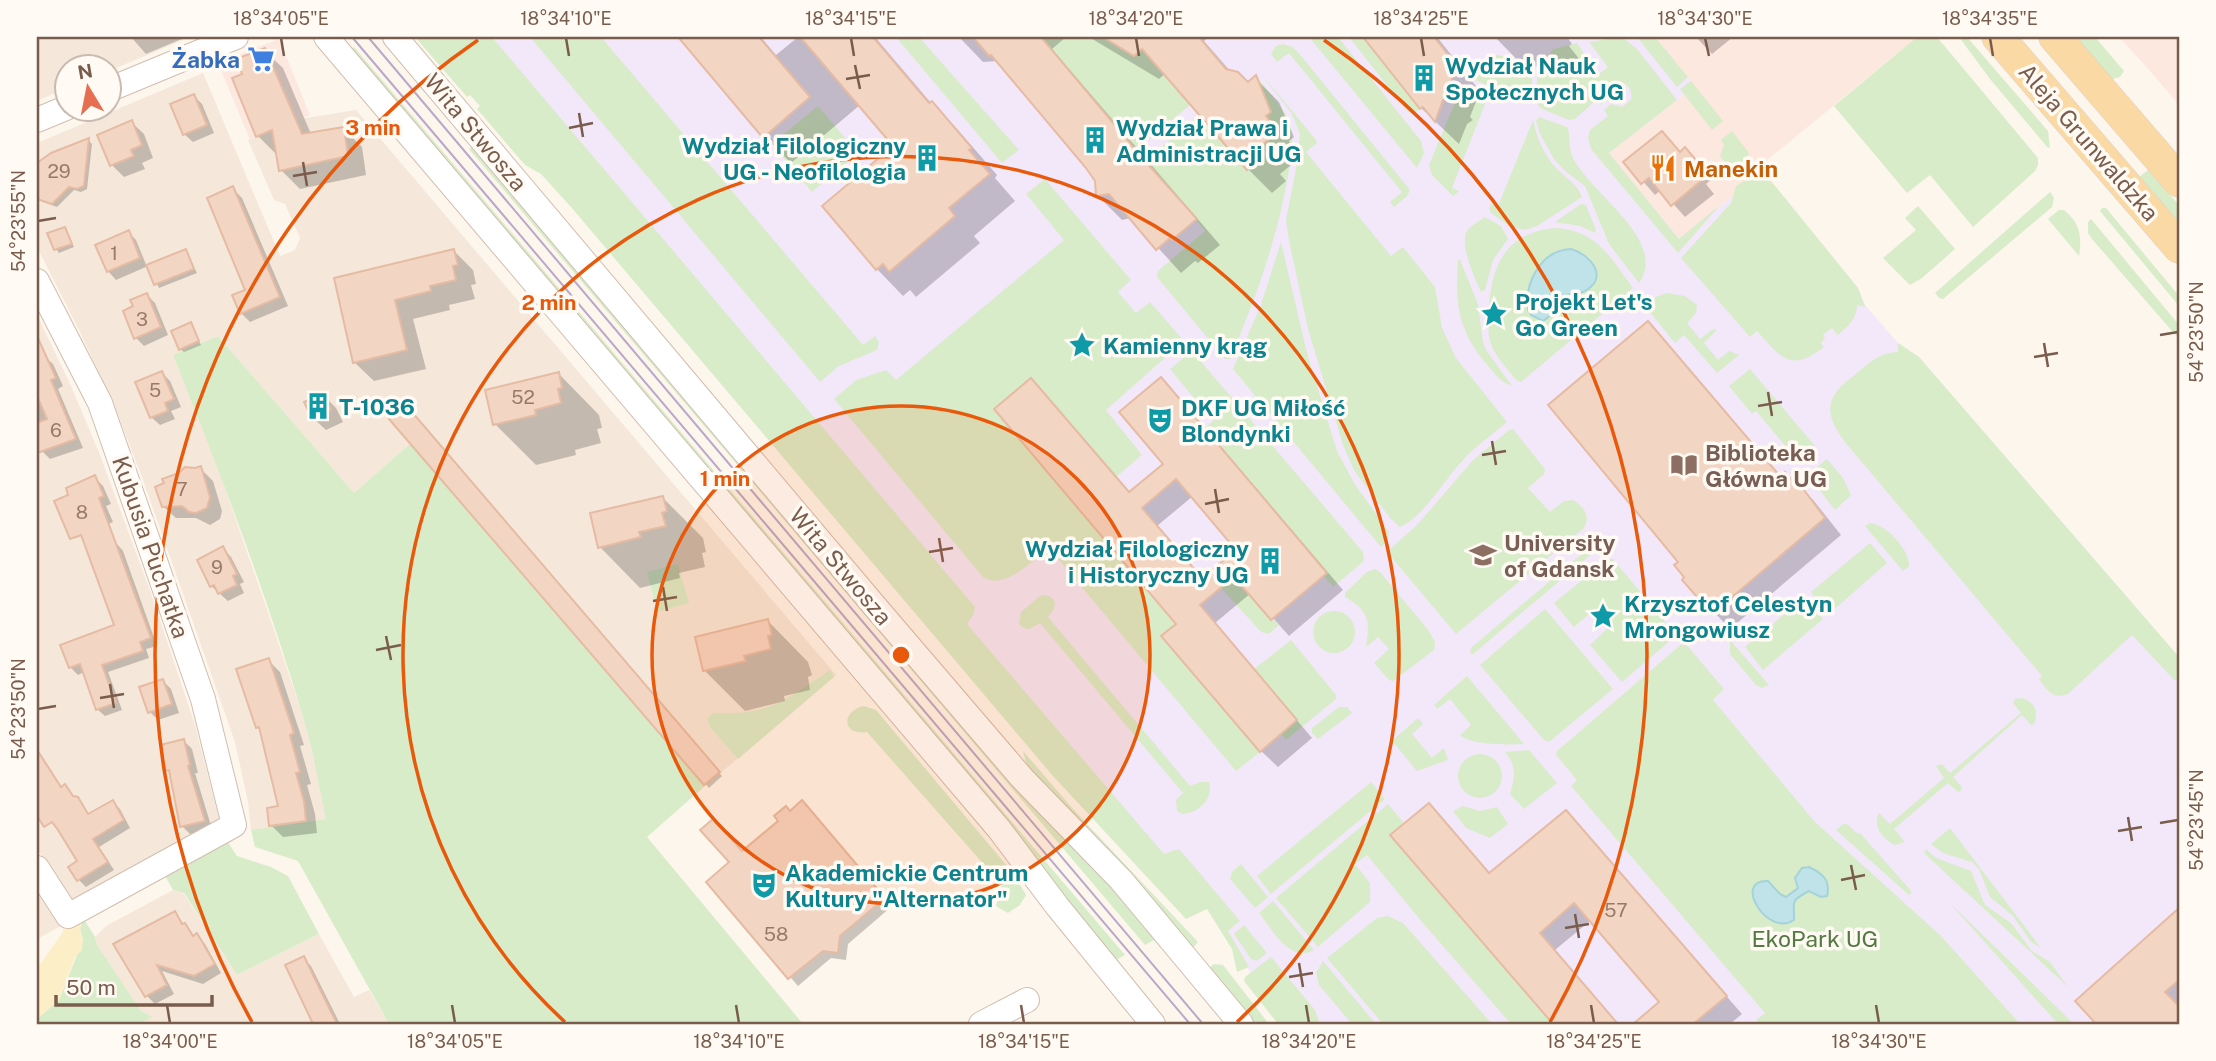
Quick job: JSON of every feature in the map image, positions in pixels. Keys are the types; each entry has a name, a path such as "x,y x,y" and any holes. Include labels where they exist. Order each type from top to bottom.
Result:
{"main road":[{"name":"Aleja Grunwaldzka","path":"1998,37 2179,247"},
{"name":"Aleja Grunwaldzka","path":"2055,37 2179,181"}],"street":[{"path":"122,84 236,37"},
{"path":"326,37 990,818 1153,1024"},
{"name":"Wita Stwosza","path":"395,37 1022,778 1121,880 1241,1024"},
{"name":"Kubusia Puchatka","path":"37,281 100,403 203,699 234,825 68,916 37,868"},
{"path":"981,1024 1027,1000"}],"shaded area":[{"path":"37,37 190,37 122,66 122,52 52,52 52,94 37,101"},
{"name":"University of Gdansk","path":"431,37 1655,37 1695,86 1609,153 1679,239 1730,198 1776,187 1858,288 1865,305 1898,343 1919,357 2179,657 2179,1024 1289,1024 1262,991 1179,859 1125,847"},
{"path":"1655,37 1917,37 1760,166 1776,187 1730,198 1679,239 1609,153 1695,86"},
{"path":"2119,37 2179,37 2179,105 2143,63"},
{"path":"279,39 310,115 250,140 218,63"},
{"path":"203,73 280,256 295,250 300,238 285,204 274,200 248,140 300,119 356,110 836,675 705,786 410,444 354,493 218,336 173,355 211,448 305,722 327,819 251,830 235,742 143,480 115,407 37,247 37,143 87,122 122,122 122,107"},
{"path":"37,315 100,455 152,596 194,722 220,822 72,901 37,849"},
{"path":"37,889 63,925 37,939"},
{"path":"173,890 183,893 237,975 319,934 354,997 369,990 389,1024 138,1024 152,1017 141,1011 96,945 95,937 106,926"}],"green space":[{"path":"415,37 492,37 975,607 967,624 1164,854 1178,849 1181,851 1240,921 1228,931 1249,967 1237,972 1232,949 1207,909 1186,919 1053,776 571,207 541,174 525,165 477,109 480,106 470,95 467,97"},
{"path":"530,37 601,37 863,345 875,336 879,342 877,350 839,366 820,382"},
{"path":"896,37 919,37 1019,150 1002,163"},
{"path":"1041,37 1103,37 1134,56 1142,49 1190,105 1136,150"},
{"path":"1309,37 1338,37 1421,141 1424,153 1417,168"},
{"path":"1349,37 1363,37 1420,109 1412,114 1407,111"},
{"path":"1622,37 1637,49 1677,100 1609,153 1679,239 1720,205 1678,253 1591,149 1588,138 1590,130 1608,116 1604,110 1611,104 1622,107 1631,100 1629,87 1615,84 1610,87 1608,99 1600,105 1596,100 1575,119 1569,120 1540,108 1535,99 1538,70 1553,49 1577,43 1599,74 1608,67 1589,42"},
{"path":"1637,37 1655,37 1688,77 1677,87"},
{"path":"1917,37 1937,37 2038,158 2035,171 1973,227 1930,175 1907,193 1834,106"},
{"path":"1959,37 1967,37 2048,131 2050,147 2048,148 1990,79"},
{"path":"2074,37 2095,37 2124,71 2120,77 2110,77"},
{"path":"1283,44 1293,47 1302,57 1410,190 1394,207 1390,202 1402,192 1289,53 1277,62 1271,54 1276,46"},
{"path":"354,47 1125,955 1116,960 350,51"},
{"path":"1496,55 1515,59 1527,67 1532,81 1530,101 1524,101 1468,77 1468,70 1474,65"},
{"path":"1259,71 1316,140 1317,143 1306,152 1391,256 1403,247 1435,287 1442,328 1456,358 1507,422 1470,453 1418,515 1400,527 1355,472 1344,448 1308,329 1286,220 1300,134 1292,114"},
{"path":"1256,75 1289,121 1292,152 1278,223 1264,269 1230,359 1225,359 1157,277 1158,271 1205,231 1145,161 1199,115 1247,170 1257,149 1278,132 1266,116"},
{"path":"1691,81 1723,121 1712,130 1680,89"},
{"path":"1467,85 1489,94 1452,188 1459,191 1453,196 1432,175 1429,165 1461,88"},
{"path":"818,106 858,153 812,192 772,144"},
{"path":"1539,117 1567,127 1573,158 1582,172 1636,234 1644,251 1645,267 1639,283 1609,244 1585,186 1554,159 1540,134 1536,121"},
{"path":"1533,120 1547,156 1582,197 1537,226 1525,230 1509,226 1491,213 1489,208 1491,204 1498,206"},
{"path":"1732,131 1749,153 1741,167 1729,165 1720,156 1724,145 1721,140"},
{"path":"474,145 1177,965 1154,940 1145,945 469,149"},
{"path":"2148,170 2179,205 2179,224 2139,177"},
{"path":"1759,176 1776,187 1858,288 1865,307 1857,305 1854,318 1838,335 1832,328 1823,335 1825,338 1821,343 1824,347 1803,359 1787,359 1780,355 1757,331 1750,337 1681,258 1731,203 1736,186"},
{"path":"1045,179 1131,280 1118,292 1136,313 1150,302 1184,341 1106,410 1142,455 1116,477 1032,378 994,410 1176,624 1162,636 1260,752 1236,771 1049,548 1009,577 991,580 983,577 834,399 856,380 886,370 896,380 1064,240 1026,194"},
{"path":"2050,192 2054,198 2052,207 1943,299 1939,298 1935,293"},
{"path":"1581,204 1586,205 1595,233 1580,226 1555,222"},
{"path":"1918,206 1955,249 1910,285 1883,258 1916,230 1905,218"},
{"path":"2106,208 2179,296 2179,306 2100,211"},
{"path":"2059,210 2064,210 2077,225 2080,237 2079,256 2048,219"},
{"path":"1485,217 1501,226 1508,239 1493,260 1485,290 1481,292 1469,262 1465,237 1468,229"},
{"path":"2091,219 2179,325 2179,339 2092,239 2088,233 2088,222"},
{"path":"1559,228 1584,235 1594,241 1633,288 1521,382 1516,380 1502,363 1491,344 1488,328 1490,295 1498,265 1505,253 1526,235","holes":["1562,249 1589,257 1596,267 1585,291 1559,296 1536,319 1528,310 1553,253"]},
{"path":"1281,242 1307,353 1337,451 1354,483 1389,532 1387,541 1381,547 1233,369 1261,305"},
{"path":"1458,260 1478,304 1486,350 1512,386 1501,380 1470,341 1458,304"},
{"path":"1666,293 1685,296 1697,305 1696,313 1687,323 1700,339 1713,329 1717,330 1704,343 1718,360 1729,351 1739,355 1717,373 1684,335 1675,343 1645,306"},
{"path":"218,336 354,493 411,443 705,786 647,837 803,1024 389,1024 298,861 255,847 251,830 326,819 307,732 275,627 226,490 173,355"},
{"path":"1898,343 1919,357 2179,657 2179,677 2175,681 2132,635 2068,694 2054,695 2045,687 2039,679 2042,676 1849,447 1833,421 1831,403 1837,391 1877,358 1898,352"},
{"path":"1192,351 1363,552 1364,561 1333,587 1324,576 1327,572 1205,428 1213,421 1170,369"},
{"path":"1750,369 1815,446 1797,460 1756,411 1752,414 1729,386"},
{"path":"1513,429 1545,469 1544,474 1528,488 1550,512 1564,501 1573,500 1585,512 1586,524 1456,634 1387,552 1418,524 1473,460"},
{"path":"1827,459 1843,478 1851,495 1835,510 1808,475"},
{"path":"1870,523 1890,533 1906,553 1909,566 1903,571 1865,526"},
{"path":"1608,540 1472,655 1472,647 1596,542"},
{"path":"1870,543 1887,563 1829,614 1811,592"},
{"path":"1608,559 1613,559 1675,634 1622,682 1590,645 1611,625 1611,613 1604,608 1595,609 1574,627 1554,603"},
{"path":"678,564 689,603 657,612 647,572"},
{"path":"1375,569 1429,631 1435,642 1434,650 1393,681 1374,663 1389,649 1378,637 1366,647 1368,624 1364,612 1345,597 1345,593 1367,572"},
{"path":"1234,577 1271,620 1279,625 1269,634 1261,632 1221,588"},
{"path":"1046,595 1055,602 1048,617 1190,786 1209,782 1209,794 1199,808 1182,814 1177,811 1176,800 1183,793 1040,623 1027,629 1019,624 1021,612 1040,596"},
{"path":"1805,597 1823,619 1763,670 1745,647"},
{"path":"1545,609 1613,689 1549,742 1544,740 1480,665"},
{"path":"1334,611 1349,617 1355,632 1349,647 1334,653 1319,647 1313,632 1319,617"},
{"path":"1291,640 1336,695 1336,699 1286,740 1281,734 1297,720 1254,669"},
{"path":"1730,640 1769,685 1762,688 1756,685 1730,654"},
{"name":"EkoPark UG","path":"1684,642 1724,689 1713,700 1814,821 1941,936 2020,1024 1760,1024 1756,1020 1765,1013 1571,786 1577,780 1556,755 1557,751"},
{"path":"830,670 834,677 738,759 710,727 707,719 713,713 763,709 788,698"},
{"path":"1467,676 1524,744 1472,741 1460,735 1471,725 1450,699 1437,709 1434,705"},
{"path":"2022,698 2035,708 2034,724 2031,725 2022,715 1953,777 1962,787 1961,791 1958,792 1948,783 1894,829 1905,842 1895,845 1886,839 1878,827 1879,813 1890,824 1944,778 1936,766 1942,764 1950,773 2021,713 2013,703 2015,699"},
{"path":"864,706 876,710 1013,873 1026,895 1020,905 1008,913 996,906 1002,885 867,732 857,732 850,728 848,717"},
{"path":"1339,707 1347,707 1352,713 1318,739 1312,733 1312,728"},
{"path":"1418,718 1423,724 1412,734 1432,758 1444,748 1448,760 1417,771 1394,743 1394,739"},
{"path":"1529,750 1557,783 1524,809 1510,794 1514,772 1512,762 1505,752"},
{"path":"1023,751 1073,809 1198,942 1192,949 1027,767"},
{"path":"1480,754 1495,761 1502,776 1495,791 1480,798 1465,791 1458,776 1465,761"},
{"path":"1371,782 1385,799 1271,894 1257,876"},
{"path":"1388,804 1404,823 1390,835 1553,1024 1511,1024 1367,855 1355,864 1370,883 1370,902 1318,947 1276,898"},
{"path":"1463,806 1480,811 1497,807 1508,824 1490,838 1466,828 1453,811"},
{"path":"1843,824 1860,833 1912,892 1909,895 1836,830"},
{"path":"1950,828 2041,948 2031,942 2013,916 1990,897 1979,869 1972,862 1943,853 1931,844"},
{"path":"225,838 237,856 271,867 288,876 319,934 237,975 184,893 173,890 163,872"},
{"path":"1926,849 1936,858 1971,871 1985,905 2011,923 2032,951 2050,962 2068,987 1924,853"},
{"path":"1241,864 1268,897 1255,908 1230,879 1232,872"},
{"path":"1273,901 1314,950 1297,952 1282,943 1259,913"},
{"path":"1948,901 2074,1024 2058,1024"},
{"path":"1388,916 1403,923 1492,1024 1383,1024 1327,958 1377,918"},
{"path":"83,918 97,945 141,1011 153,1017 138,1024 37,1024 37,1019 59,1000 83,940 80,929"},
{"path":"1244,925 1267,953 1257,961 1251,959 1234,934"},
{"path":"1271,957 1315,1010 1320,1024 1278,1024 1244,981 1245,977"},
{"path":"1323,961 1376,1024 1352,1024 1319,985 1316,973"},
{"path":"1214,964 1223,965 1269,1024 1255,1024 1208,969"}],"sand":[{"path":"83,918 80,929 82,950 75,957 59,1000 37,1019 37,969 63,932 63,925"}],"water":[{"path":"1571,249 1586,256 1591,262 1597,274 1595,281 1583,292 1558,297 1551,315 1543,321 1531,315 1528,310 1527,300 1532,279 1551,255"},
{"path":"1809,867 1826,881 1827,896 1821,897 1809,891 1795,900 1794,920 1784,923 1773,921 1764,915 1753,897 1753,889 1758,883 1768,881 1786,897 1798,888 1795,878 1802,868"}],"building":[{"path":"678,37 759,37 810,97 763,138"},
{"name":"Wydział Filologiczny UG - Neofilologia","path":"800,37 873,37 929,103 932,101 990,174 949,208 955,216 889,272 883,264 876,270 822,206 893,146"},
{"path":"973,37 1041,37 1197,219 1156,250 1109,194 1096,196 1095,181 1086,168"},
{"path":"1103,37 1199,37 1226,69 1238,72 1248,82 1256,75 1271,112 1266,116 1278,132 1257,149 1263,156 1247,170 1142,49 1134,56"},
{"name":"Wydział Nauk Społecznych UG","path":"1363,37 1434,37 1457,66 1447,91 1450,95 1443,100 1435,122 1423,107 1420,109"},
{"path":"265,48 302,134 344,127 348,156 279,171 272,130 256,137 232,78 242,74 236,59"},
{"path":"194,94 207,125 183,135 170,104"},
{"path":"132,120 142,145 131,150 134,156 110,166 97,135"},
{"name":"Manekin","path":"1662,131 1680,152 1685,147 1701,166 1695,171 1702,180 1671,206 1649,178 1641,184 1623,162"},
{"path":"89,138 84,186 77,189 69,187 52,204 37,199 37,163 51,153"},
{"path":"233,186 280,297 240,314 232,295 245,290 207,198"},
{"path":"65,227 72,244 54,250 47,233"},
{"path":"129,230 140,258 107,272 95,245"},
{"path":"186,249 194,269 154,285 146,265"},
{"path":"454,249 458,265 453,266 456,280 430,286 431,291 395,300 407,350 353,363 334,278"},
{"path":"147,293 161,327 134,339 123,311 133,306 130,300"},
{"name":"Biblioteka Główna UG","path":"1648,321 1780,476 1785,472 1795,484 1798,482 1825,518 1712,614 1682,580 1684,577 1674,565 1678,562 1548,405"},
{"path":"191,322 199,341 179,350 171,331"},
{"path":"37,336 56,378 51,380 76,439 37,453 37,423 47,419 37,396"},
{"path":"162,371 174,399 165,403 168,411 150,418 135,382"},
{"path":"559,372 561,403 535,410 536,415 493,425 485,390"},
{"name":"Wydział Filologiczny i Historyczny UG","path":"1161,377 1327,573 1271,620 1234,577 1200,605 1297,720 1260,752 1161,636 1176,624 994,409 1031,378 1129,492 1163,464 1119,412","holes":["1176,479 1236,550 1202,578 1142,508"]},
{"name":"T-1036","path":"324,393 331,410 312,419 304,402"},
{"path":"406,405 720,772 704,785 389,419"},
{"path":"201,466 210,497 207,508 196,513 189,512 182,506 162,507 155,487 164,483 162,479 179,473 185,467"},
{"path":"95,475 104,496 99,498 151,638 140,642 143,651 102,665 116,703 96,710 80,664 69,668 60,645 114,625 81,535 70,539 54,501 68,495 66,488"},
{"path":"663,496 667,511 662,513 666,526 639,532 641,537 598,548 590,513"},
{"path":"223,546 237,574 233,576 237,585 218,594 214,585 210,587 197,560"},
{"path":"768,619 772,635 768,636 771,649 744,656 746,661 703,671 695,637"},
{"path":"269,658 294,733 290,735 300,772 296,773 304,801 306,821 269,826 267,808 278,806 259,727 256,728 236,669"},
{"path":"163,679 172,704 148,713 139,687"},
{"path":"184,739 190,765 188,766 205,821 180,827 169,770 166,771 160,745"},
{"path":"37,750 61,787 65,784 73,796 78,797 88,814 113,800 124,820 93,839 108,862 77,881 68,867 77,861 58,830 52,822 44,827 37,816"},
{"path":"802,800 885,898 840,936 838,953 823,951 788,979 706,882 729,862 700,830 713,819 742,851 778,821 774,816 786,806 790,811"},
{"path":"1429,803 1489,873 1566,810 1727,996 1693,1024 1633,1024 1659,1002 1574,903 1540,933 1618,1024 1553,1024 1390,835"},
{"path":"2179,908 2179,980 2165,992 2179,1006 2179,1024 2096,1024 2075,1001"},
{"path":"175,911 193,936 197,933 215,964 194,976 157,965 167,985 145,997 113,944"},
{"path":"304,956 337,1024 313,1024 285,965"}],"tram line":[{"path":"352,37 1190,1024"},
{"path":"368,37 1203,1024"}],"place":[{"name":"Żabka","path":"261,59"},
{"name":"Wydział Nauk Społecznych UG","path":"1424,78"},
{"name":"Wydział Prawa i Administracji UG","path":"1095,140"},
{"name":"Wydział Filologiczny UG - Neofilologia","path":"927,158"},
{"name":"Manekin","path":"1663,168"},
{"name":"Projekt Let's Go Green","path":"1494,314"},
{"name":"Kamienny krąg","path":"1082,345"},
{"name":"T-1036","path":"318,406"},
{"name":"DKF UG Miłość Blondynki","path":"1160,420"},
{"name":"Biblioteka Główna UG","path":"1684,465"},
{"name":"University of Gdansk","path":"1483,555"},
{"name":"Wydział Filologiczny i Historyczny UG","path":"1270,561"},
{"name":"Krzysztof Celestyn Mrongowiusz","path":"1603,616"},
{"name":"Akademickie Centrum Kultury \"Alternator\"","path":"764,885"}]}
